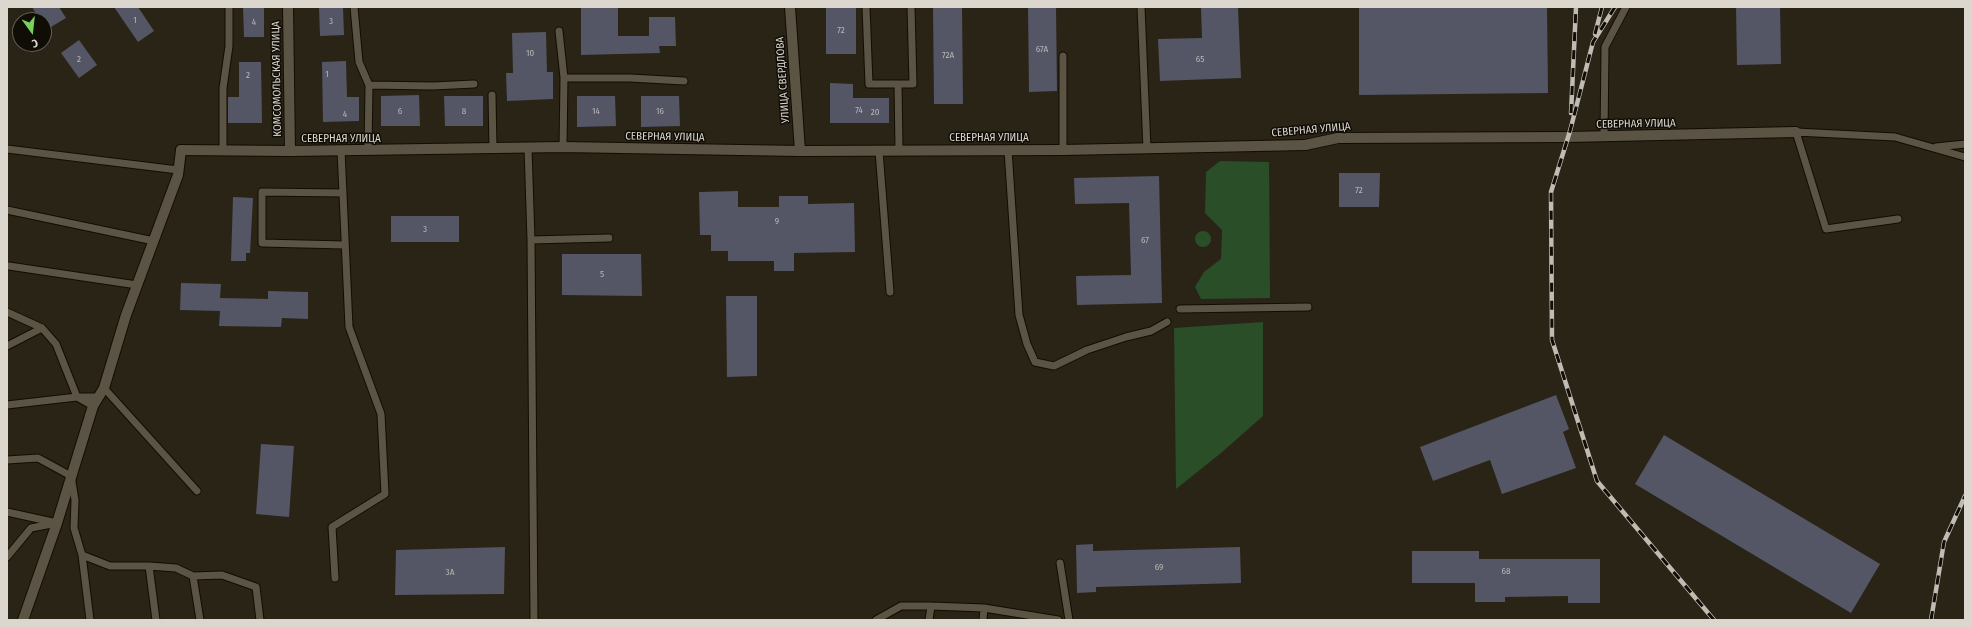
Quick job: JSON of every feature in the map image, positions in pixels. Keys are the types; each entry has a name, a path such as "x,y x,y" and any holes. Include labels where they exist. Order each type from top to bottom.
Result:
{"street":[{"name":"КОМСОМОЛЬСКАЯ УЛИЦА","path":"288,7 290,151"},
{"name":"УЛИЦА СВЕРДЛОВА","path":"790,7 800,152"},
{"name":"СЕВЕРНАЯ УЛИЦА","path":"178,170 181,150 368,151 528,148 800,152 899,150 1063,150 1305,145 1338,138 1604,137 1796,132"},
{"path":"23,620 57,524 93,406 104,388 137,285 154,241 178,170"}],"lane":[{"path":"223,150 223,88 229,46 229,7"},
{"path":"354,7 358,62 369,85 368,151"},
{"path":"866,7 869,84 913,84 911,7"},
{"path":"1141,7 1147,149"},
{"path":"1604,137 1605,47 1626,7"},
{"path":"559,31 564,78 563,148"},
{"path":"1063,56 1063,150"},
{"path":"564,78 630,78 684,81"},
{"path":"369,85 433,86 474,84"},
{"path":"898,84 899,150"},
{"path":"492,95 493,149"},
{"path":"1898,219 1826,229 1796,132 1895,137 1965,157"},
{"path":"1931,147 1965,144"},
{"path":"528,148 531,240 534,620"},
{"path":"7,149 178,170"},
{"path":"335,578 332,527 385,494 381,414 348,327 341,150"},
{"path":"1008,150 1018,315 1027,344 1035,362 1054,366 1087,350 1126,336 1151,331 1167,322"},
{"path":"879,151 890,292"},
{"path":"343,194 262,192 262,243 344,245"},
{"path":"7,210 154,241"},
{"path":"531,240 609,238"},
{"path":"9,266 137,285"},
{"path":"1180,309 1308,307"},
{"path":"7,312 42,328 56,344 77,397 93,406"},
{"path":"7,346 42,328"},
{"path":"104,388 197,491"},
{"path":"7,405 77,397 98,397"},
{"path":"7,460 38,458 71,476 75,500 74,528 82,555 90,620"},
{"path":"7,512 57,524"},
{"path":"7,548 31,528 57,524"},
{"path":"7,556 31,528"},
{"path":"82,555 110,566 176,568 193,576 222,575 256,587 260,620"},
{"path":"1060,563 1069,620"},
{"path":"149,566 156,620"},
{"path":"193,576 200,620"},
{"path":"876,620 901,606 984,608 1058,620"},
{"path":"929,620 931,606"},
{"path":"983,620 984,608"}],"green space":[{"path":"1220,161 1269,162 1270,298 1201,299 1195,287 1204,272 1221,259 1222,230 1205,213 1206,172"},
{"path":"1203,231 1209,233 1211,239 1209,245 1203,247 1197,245 1195,239 1197,233"},
{"path":"1263,322 1263,416 1221,453 1176,489 1174,328"}],"building":[{"path":"32,7 59,7 66,18 52,26 52,12 35,12"},
{"path":"114,7 138,7 154,31 138,42"},
{"path":"243,7 264,7 264,37 244,37"},
{"path":"319,7 343,7 344,35 320,36"},
{"path":"581,7 618,7 618,36 649,36 649,17 675,17 676,46 659,46 660,53 581,55"},
{"path":"826,7 856,7 856,54 826,54"},
{"path":"933,7 962,7 963,104 934,104"},
{"path":"1028,7 1056,7 1057,91 1029,92"},
{"path":"1201,7 1238,7 1241,78 1160,81 1158,39 1202,38"},
{"path":"1359,7 1547,7 1548,93 1359,95"},
{"path":"1736,7 1780,7 1781,64 1737,65"},
{"path":"546,32 547,72 553,72 553,99 507,101 506,73 513,73 512,33"},
{"path":"79,40 97,65 79,78 61,53"},
{"path":"346,61 347,97 359,97 359,121 323,122 322,62"},
{"path":"239,62 261,62 262,123 228,123 228,97 239,97"},
{"path":"830,83 853,84 853,98 889,98 889,123 830,123"},
{"path":"419,95 420,126 381,126 381,96"},
{"path":"444,96 483,96 483,126 445,126"},
{"path":"577,96 615,96 616,126 577,127"},
{"path":"641,96 679,96 680,126 641,127"},
{"path":"1339,173 1380,173 1379,207 1339,207"},
{"path":"1159,176 1162,303 1077,305 1076,276 1131,275 1129,203 1075,204 1074,178"},
{"path":"738,191 738,207 779,207 779,196 808,196 808,204 854,203 855,252 794,253 794,271 774,271 774,261 728,261 728,251 711,251 711,235 700,235 699,192"},
{"path":"233,197 253,198 250,253 246,253 246,261 231,261"},
{"path":"391,216 459,216 459,242 391,242"},
{"path":"562,254 641,254 642,296 562,295"},
{"path":"181,283 221,284 220,298 268,299 268,291 308,292 308,319 282,318 281,327 219,326 220,311 180,310"},
{"path":"726,296 757,296 757,376 727,377"},
{"path":"1556,395 1569,429 1563,432 1576,468 1502,494 1490,460 1433,481 1420,447"},
{"path":"1664,435 1880,564 1851,613 1635,484"},
{"path":"261,444 294,446 289,517 256,514"},
{"path":"1093,544 1093,551 1240,547 1241,583 1096,587 1096,592 1077,593 1076,545"},
{"path":"505,547 504,594 395,595 396,550"},
{"path":"1412,551 1479,551 1479,559 1600,559 1600,603 1568,603 1568,596 1505,597 1505,602 1475,602 1475,583 1412,583"}],"railway":[{"path":"1571,113 1576,7"},
{"path":"1595,34 1602,7"},
{"path":"1615,7 1593,42 1570,131 1551,192 1552,340 1597,481 1714,620"},
{"path":"1931,620 1944,542 1965,496"}]}
